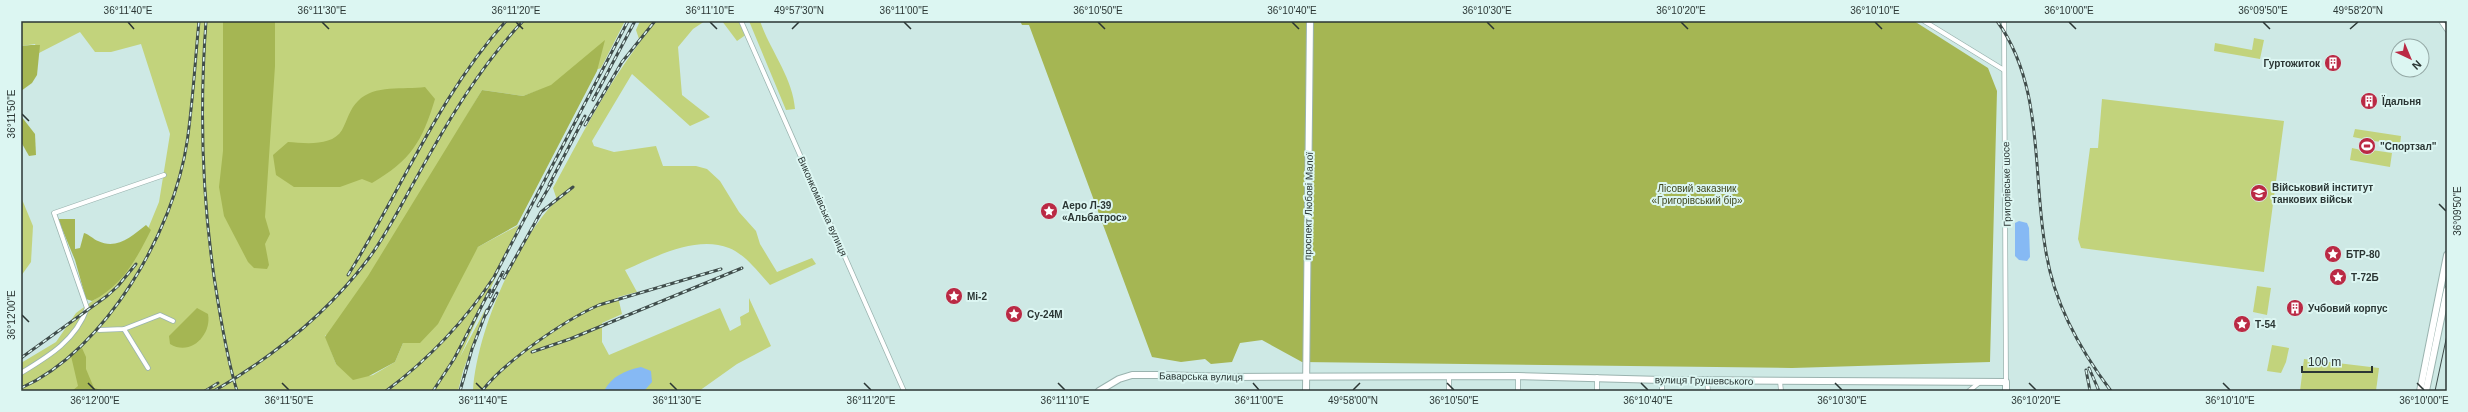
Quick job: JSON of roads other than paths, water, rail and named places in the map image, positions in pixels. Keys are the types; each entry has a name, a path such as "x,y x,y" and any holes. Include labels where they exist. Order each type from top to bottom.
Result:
{"street":[{"name":"Виконкомівська вулиця","path":"741,21 904,391"},
{"name":"проспект Любові Малої","path":"1306,391 1310,21"},
{"path":"1924,21 2004,70"},
{"name":"Григорівське шосе","path":"2004,21 2006,391"},
{"path":"2441,21 2447,30"},
{"path":"21,373 60,347 79,328 87,308 54,213 164,175"},
{"path":"2420,391 2447,255"},
{"path":"2426,391 2447,290"},
{"path":"99,330 124,329 160,315 173,321"},
{"path":"124,329 148,368"},
{"name":"Баварська вулиця","path":"1099,391 1111,382 1132,375 1306,376"},
{"name":"вулиця Грушевського","path":"1306,376 1518,376 1662,380 1707,379 1780,381 2006,382"},
{"path":"1449,376 1449,391"},
{"path":"1518,376 1518,391"},
{"path":"1597,377 1597,391"},
{"path":"1707,379 1708,391"},
{"path":"1662,380 1662,391"},
{"path":"1780,381 1781,391"},
{"path":"1969,391 1980,382"}],"water":[{"path":"2019,221 2027,223 2029,228 2030,257 2027,261 2019,260 2015,256 2015,223"},
{"path":"641,367 651,371 652,382 645,390 604,391 611,381 619,375 629,370"}],"tram line":[{"path":"2435,391 2447,335"}],"railway":[{"path":"21,388 52,370 81,346 107,317 131,284 151,249 168,213 180,177 187,142 199,21"},
{"path":"206,21 203,92 203,162 205,197 208,232 218,302 228,358 237,391"},
{"path":"348,275 460,80 506,21"},
{"path":"214,391 258,363 298,332 336,297 353,278 369,258 395,217 441,134 466,94 507,39 523,21"},
{"path":"386,391 417,366 445,338 471,309 494,277 628,21"},
{"path":"593,100 635,21"},
{"path":"585,125 622,62 655,21"},
{"path":"1997,21 2012,47 2023,74 2030,103 2042,223 2046,252 2055,289 2062,308 2079,342 2111,391"},
{"path":"549,185 585,116"},
{"path":"538,206 552,182"},
{"path":"504,278 541,212 573,187"},
{"path":"21,358 107,296 118,286 136,264"},
{"path":"532,352 570,339 742,268"},
{"path":"482,391 505,367 536,342 585,312 599,305 721,269"},
{"path":"490,297 503,272"},
{"path":"433,391 454,359 490,290"},
{"path":"486,314 497,293"},
{"path":"460,391 472,349 487,310"},
{"path":"2089,368 2099,391"},
{"path":"2086,370 2090,391"},
{"path":"205,391 218,383"}],"place":[{"name":"Гуртожиток","path":"2333,63"},
{"name":"Їдальня","path":"2369,101"},
{"name":"\"Спортзал\"","path":"2367,146"},
{"name":"Військовий інститут танкових військ","path":"2259,193"},
{"name":"Аеро Л-39 «Альбатрос»","path":"1049,211"},
{"name":"БТР-80","path":"2333,254"},
{"name":"Т-72Б","path":"2338,277"},
{"name":"Мі-2","path":"954,296"},
{"name":"Учбовий корпус","path":"2295,308"},
{"name":"Су-24М","path":"1014,314"},
{"name":"Т-54","path":"2242,324"}],"park label":[{"name":"Лісовий заказник «Григорівський бір»","path":"1697,194"}]}
